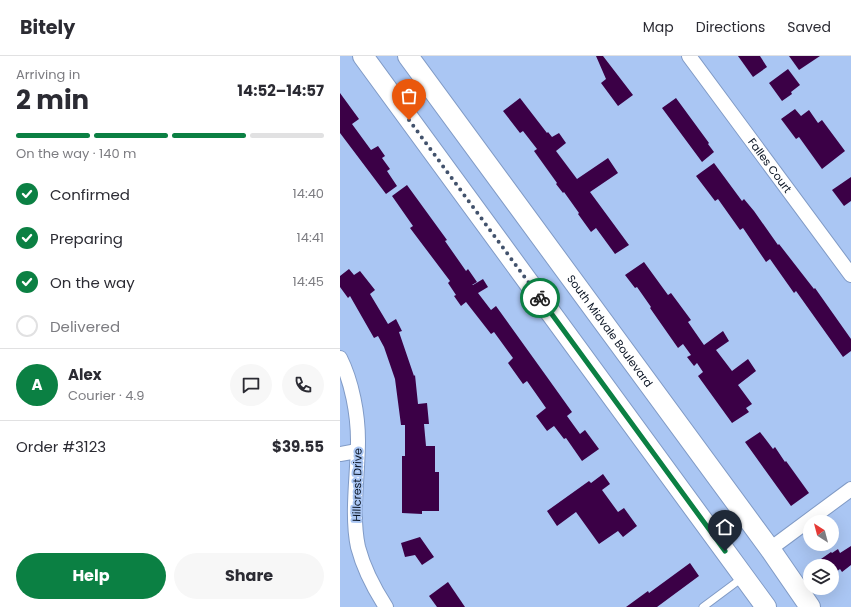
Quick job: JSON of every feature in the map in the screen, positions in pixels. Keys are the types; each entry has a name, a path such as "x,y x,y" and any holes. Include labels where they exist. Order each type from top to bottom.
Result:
{"main road":[{"path":"363,56 766,607"},
{"name":"South Midvale Boulevard","path":"408,56 770,549 810,607"}],"street":[{"name":"Falles Court","path":"689,56 851,275"},
{"name":"Hillcrest Drive","path":"340,358 352,389 358,440 355,493 358,545 372,585 386,607"},
{"path":"340,454 358,451"},
{"path":"770,549 851,489"}],"lane":[{"path":"703,607 744,577"}],"building":[{"path":"596,56 603,56 633,95 618,106 601,83 606,79"},
{"path":"738,56 760,56 767,67 753,77"},
{"path":"789,56 820,56 799,70"},
{"path":"788,69 800,85 791,92 792,94 782,101 769,83"},
{"path":"340,93 359,119 352,124 371,150 378,146 385,156 382,158 390,169 387,171 397,186 386,194 340,133"},
{"path":"520,98 547,133 548,132 552,137 559,133 566,143 556,151 577,179 608,158 618,173 590,192 629,245 615,254 596,228 591,232 534,151 537,149 523,131 520,133 503,111"},
{"path":"676,98 714,152 702,162 662,108"},
{"path":"795,109 801,116 809,110 818,123 822,120 845,151 822,169 799,137 796,139 781,119"},
{"path":"714,163 742,201 744,199 778,245 779,244 814,289 815,288 851,339 851,351 843,357 796,291 794,293 770,259 766,262 743,228 740,230 718,199 715,201 696,176"},
{"path":"851,177 851,201 844,206 832,190"},
{"path":"407,185 447,240 445,241 466,271 468,269 477,282 472,285 483,279 488,287 478,293 491,310 496,306 572,412 567,416 580,434 585,430 599,449 582,461 566,438 564,439 554,426 547,431 536,416 546,408 527,381 523,384 508,363 513,358 494,332 491,334 466,302 461,306 448,283 450,281 410,228 413,226 392,196"},
{"path":"644,262 668,295 671,293 691,320 688,322 704,345 723,331 729,341 716,350 732,371 748,359 756,371 738,385 752,404 746,408 749,412 732,423 698,376 703,372 697,363 694,366 687,357 691,355 683,344 678,348 637,287 635,288 625,275"},
{"path":"349,269 354,275 360,271 375,290 370,294 388,324 396,319 402,331 399,332 414,376 415,375 418,404 427,403 429,424 424,424 426,446 435,446 435,472 439,472 439,511 422,511 422,514 402,513 402,456 405,456 405,425 401,425 395,379 384,347 378,336 374,338 350,296 348,298 340,287 340,276"},
{"path":"760,432 773,449 775,447 809,493 791,506 745,442"},
{"path":"603,474 610,484 602,490 618,512 624,508 637,526 623,537 618,531 599,544 576,512 557,526 547,511 589,481 591,483"},
{"path":"420,537 434,557 422,565 415,555 405,557 401,543"},
{"path":"851,546 851,565 842,572 839,570 839,559 821,559 831,552 839,551 840,553"},
{"path":"690,563 699,576 657,607 626,607 648,591 649,593"},
{"path":"448,582 465,607 437,607 429,596"}],"way so far":[{"path":"409,120 540,298"}],"route":[{"path":"540,298 725,551"}]}
